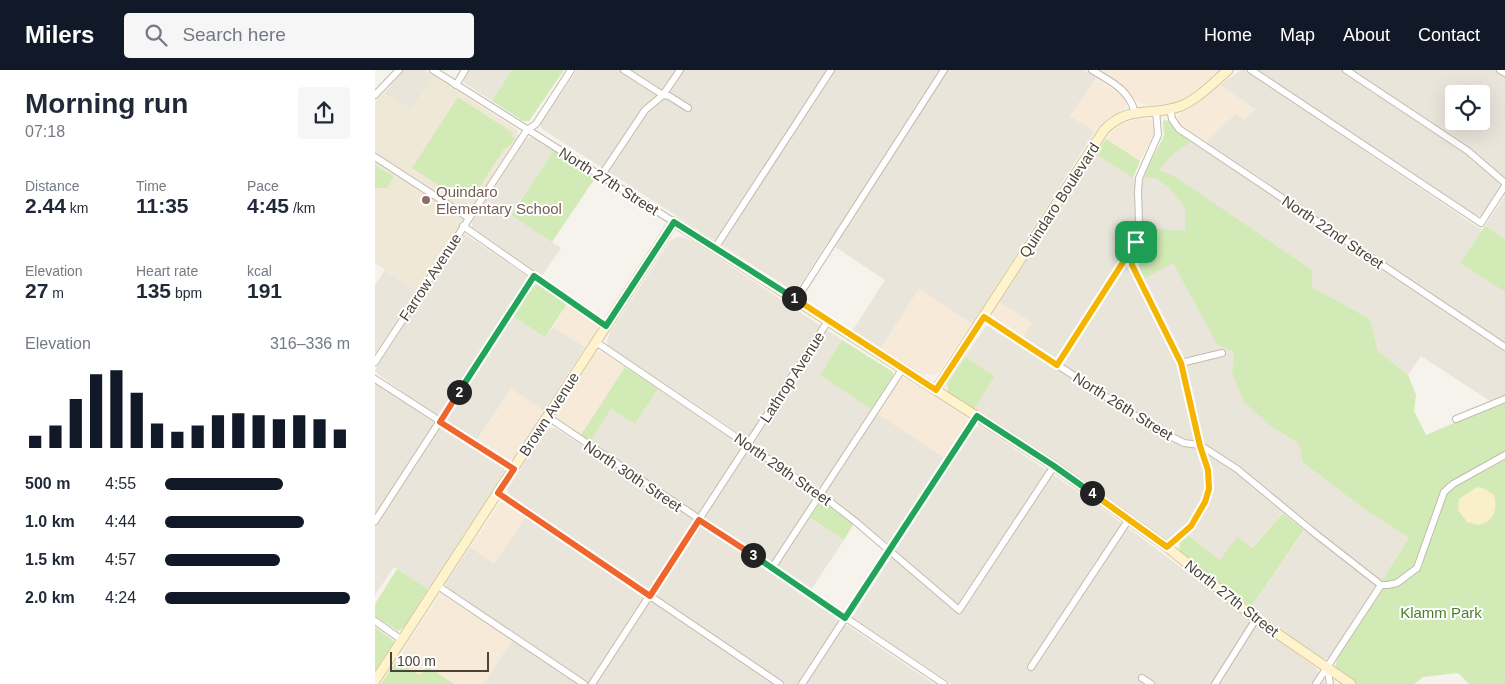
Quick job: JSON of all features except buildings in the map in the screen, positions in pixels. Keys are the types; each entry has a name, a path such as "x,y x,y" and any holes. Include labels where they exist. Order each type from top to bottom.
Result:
{"main road":[{"name":"Quindaro Boulevard","path":"936,390 1111,122 1122,116 1182,105 1228,70"},
{"name":"North 27th Street","path":"674,222 1054,466 1167,547 1256,619 1351,684"},
{"name":"Brown Avenue","path":"375,681 674,222"}],"street":[{"path":"375,95 399,70"},
{"name":"North 27th Street","path":"433,70 674,222"},
{"path":"456,85 465,70"},
{"name":"Farrow Avenue","path":"375,362 527,130 536,124 571,70"},
{"path":"624,70 663,95 669,96 688,108"},
{"path":"601,176 645,110 663,95 680,70"},
{"path":"715,248 831,70"},
{"path":"796,300 944,70"},
{"path":"1092,70 1125,91 1135,113"},
{"path":"1251,70 1481,223 1505,185 1468,152 1346,70"},
{"path":"1500,70 1505,73"},
{"name":"North 22nd Street","path":"1170,108 1172,119 1179,129 1505,347"},
{"path":"1156,110 1158,135 1139,178 1137,192 1139,222 1132,265 1181,363 1200,446 1208,470 1209,489 1205,502 1191,526 1167,547"},
{"path":"375,157 469,218"},
{"path":"463,226 606,326"},
{"path":"1057,365 1136,242"},
{"path":"375,521 534,276"},
{"name":"North 26th Street","path":"984,317 1154,428 1184,442 1200,446 1237,469 1312,532 1381,585"},
{"name":"Lathrop Avenue","path":"592,684 828,321"},
{"name":"North 29th Street","path":"596,342 820,494 959,610 1054,466"},
{"path":"1181,363 1222,353"},
{"path":"772,568 903,368"},
{"path":"375,379 514,469"},
{"path":"1456,419 1505,399"},
{"path":"802,684 977,416"},
{"name":"North 30th Street","path":"547,417 944,684"},
{"path":"1316,684 1381,585 1397,583 1417,568 1444,492 1453,484 1505,455"},
{"path":"498,493 780,684"},
{"path":"1031,668 1129,519"},
{"path":"438,586 584,684"},
{"path":"1215,684 1256,619"},
{"path":"375,622 402,640"},
{"path":"1327,667 1330,684"},
{"path":"1141,678 1151,684"}],"shaded area":[{"path":"404,70 425,70 434,76 411,110 384,93"},
{"path":"469,70 512,70 492,101 464,83 464,78"},
{"path":"577,70 1084,70 1096,78 1070,116 1095,131 972,324 919,289 881,348 853,330 885,280 828,242 797,289 793,291 542,129 540,124"},
{"path":"1102,70 1220,70 1177,103 1145,105 1136,101 1128,91"},
{"path":"1241,70 1245,70 1482,230 1460,263 1505,292 1505,395 1490,401 1421,356 1408,375 1378,351 1370,319 1312,287 1159,169 1173,154 1191,142 1205,143 1235,114 1256,110 1220,85"},
{"path":"1257,70 1505,70 1505,181 1482,215 1475,216"},
{"name":"Quindaro Elementary School","path":"434,76 518,130 518,136 417,291 375,263 375,101 384,93 411,110"},
{"path":"1096,78 1125,99 1126,103 1125,108 1104,121 1095,131 1070,116"},
{"path":"1220,85 1256,110 1244,120 1235,114 1205,143 1179,125 1178,117 1180,113 1190,109"},
{"path":"1140,118 1151,120 1154,134 1140,161 1106,139 1119,125"},
{"path":"531,137 554,150 511,214 561,248 542,276 472,227 472,222 526,139"},
{"path":"1095,154 1133,178 1156,178 1170,189 1186,207 1185,232 1135,227 1129,247 1128,264 1137,283 1173,262 1217,343 1234,352 1232,373 1272,427 1299,444 1363,508 1409,538 1329,658 1321,659 1251,607 1309,524 1288,507 1251,548 1220,560 1182,530 1171,539 1164,540 1077,476 974,409 995,376 965,357 986,326 989,326 1018,345 1032,323 999,302"},
{"path":"1505,196 1505,239 1485,226"},
{"path":"465,234 527,276 528,279 507,312 545,337 553,327 585,347 544,411 511,389 476,442 427,410 375,372 462,235"},
{"path":"677,237 684,237 694,242 842,340 820,375 952,463 974,429 979,426 985,429 1092,501 1316,668 1326,684 952,684 852,617 896,550 819,487 608,346 607,341 610,332 670,241"},
{"path":"385,270 417,291 375,354 375,285"},
{"path":"919,289 972,324 939,372 934,375 919,373 881,348"},
{"path":"999,302 1032,323 1022,338 993,319 993,313"},
{"path":"567,304 597,325 598,328 585,347 553,327"},
{"path":"600,351 625,367 581,435 557,419 556,415 596,353"},
{"path":"906,378 967,418 968,422 945,458 878,414 901,379"},
{"path":"375,384 504,468 504,473 428,589 394,567 375,595"},
{"path":"511,389 544,411 514,458 508,460 477,442"},
{"path":"658,389 814,494 803,514 844,540 806,597 934,684 483,684 516,634 449,589 446,583 470,547 494,563 530,510 509,496 507,490 547,428 555,428 586,448 611,409 635,424"},
{"path":"503,501 526,517 494,564 470,547"},
{"path":"441,593 512,640 483,684 454,684 427,666 420,676 396,661"}],"green space":[{"path":"512,70 564,70 529,121 523,121 492,101"},
{"path":"458,97 513,133 511,136 515,138 504,149 474,196 460,199 412,168"},
{"name":"Klamm Park","path":"1164,120 1169,121 1175,130 1191,142 1173,154 1159,170 1174,176 1312,270 1312,287 1370,319 1378,351 1408,375 1416,395 1414,411 1426,435 1505,401 1505,684 1469,684 1458,673 1423,677 1414,684 1357,684 1335,667 1337,659 1384,588 1382,580 1409,538 1363,508 1303,462 1299,444 1272,427 1244,402 1232,373 1234,352 1217,344 1173,263 1144,279 1139,266 1139,248 1143,228 1185,231 1185,207 1170,189 1156,178 1144,178 1148,165 1164,135"},
{"path":"1106,139 1140,161 1133,178 1095,154"},
{"path":"554,150 595,178 552,242 511,215"},
{"path":"375,165 393,176 387,188 375,188"},
{"path":"1485,226 1505,239 1505,292 1460,263"},
{"path":"537,284 567,304 545,337 513,316 534,285"},
{"path":"842,340 893,372 893,376 871,409 820,375"},
{"path":"965,357 995,376 974,409 948,393 947,384"},
{"path":"625,367 658,389 635,424 611,409 590,442 581,435"},
{"path":"821,501 853,525 844,540 810,518"},
{"path":"1283,513 1304,530 1251,607 1183,555 1179,548 1180,543 1188,535 1220,560 1237,537 1252,548"},
{"path":"397,569 428,589 404,627 398,631 375,616 375,604"},
{"path":"375,627 393,640 393,643 375,671"},
{"path":"396,661 420,675 427,666 454,684 381,684"}],"sand":[{"path":"1477,487 1485,489 1494,495 1495,506 1491,518 1478,525 1467,522 1458,510 1459,499"}],"place":[{"name":"Quindaro Elementary School","path":"426,200"}],"route":[{"path":"674,222 936,390 984,317 1057,365 1136,242 1132,256 1132,265 1181,363 1200,446 1208,470 1209,489 1205,502 1191,526 1167,547 1054,466 977,416 845,618 699,520 650,596 498,493 514,469 440,422 534,276 606,326 674,222"}]}
